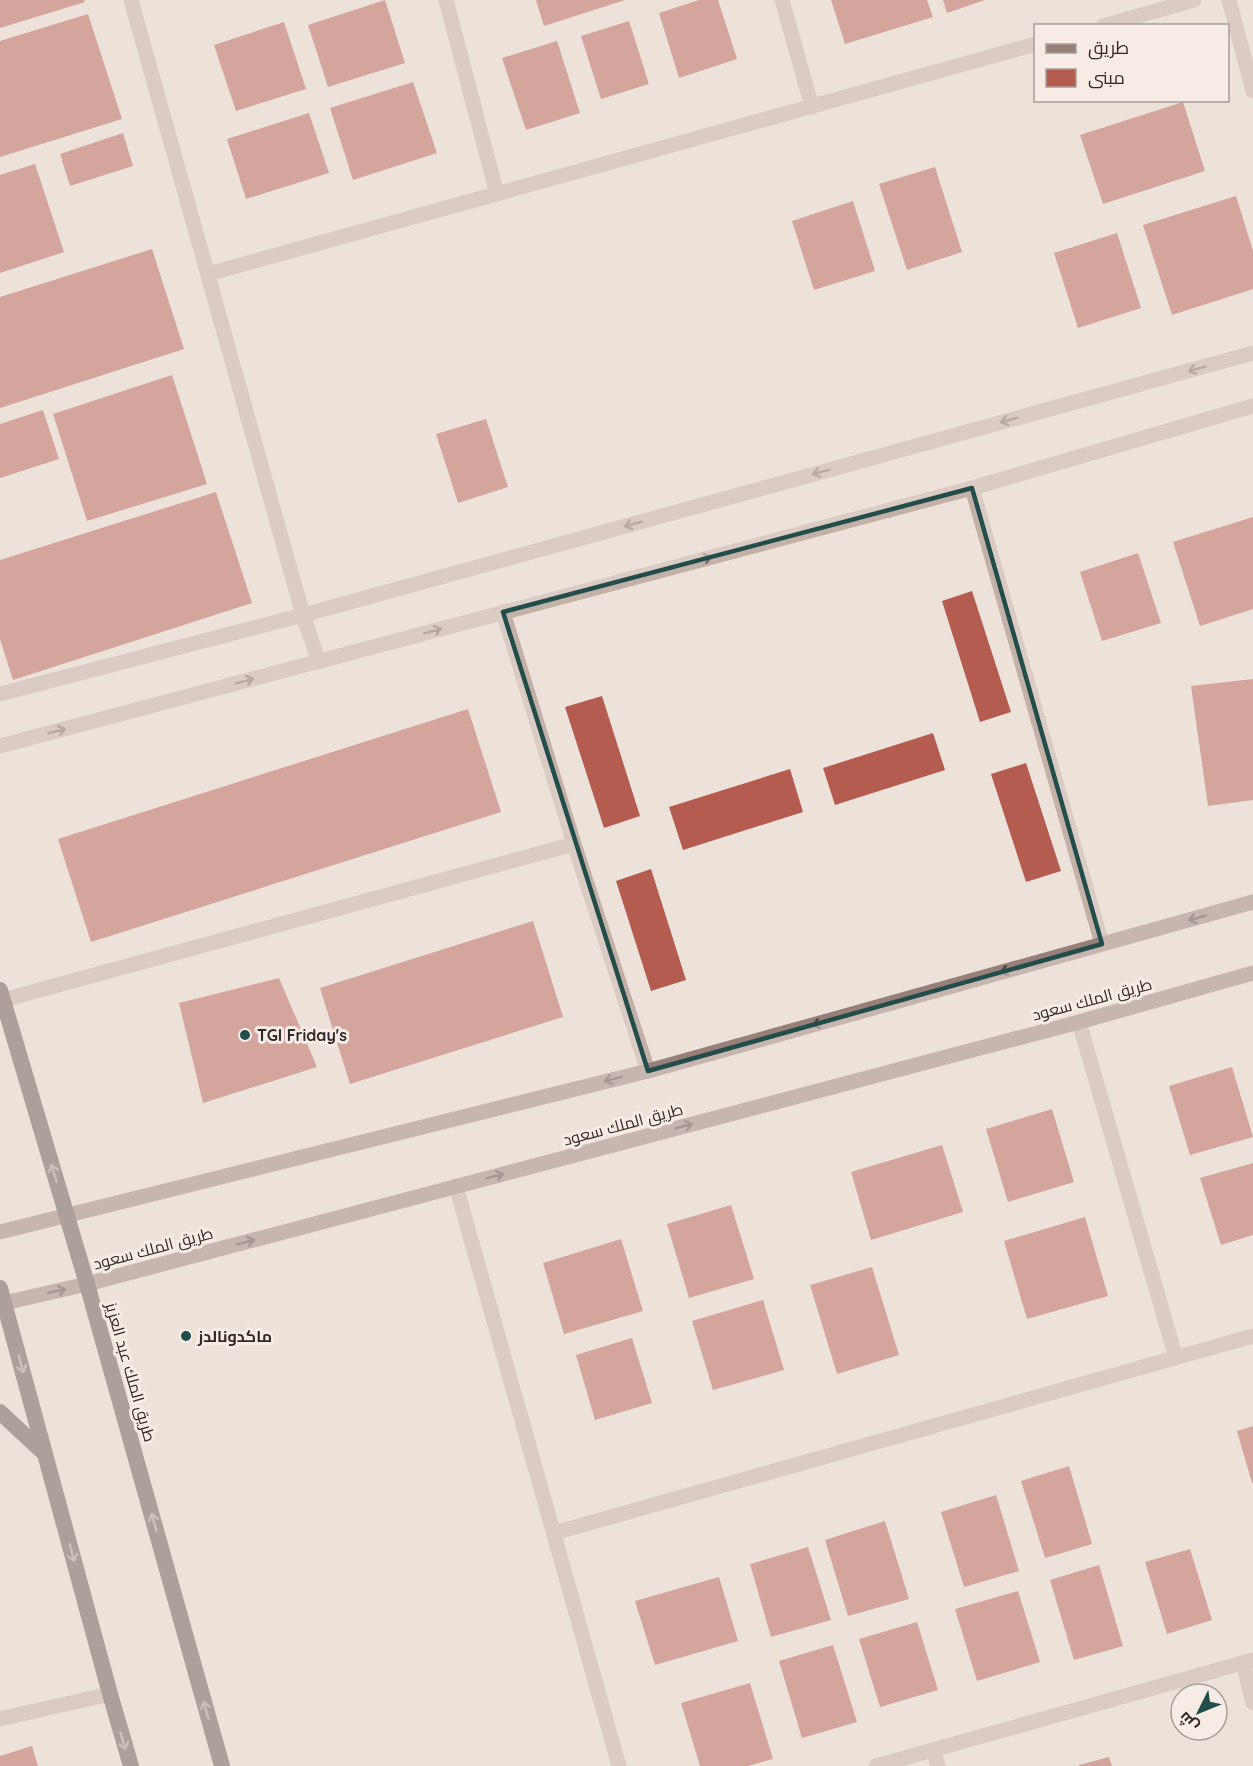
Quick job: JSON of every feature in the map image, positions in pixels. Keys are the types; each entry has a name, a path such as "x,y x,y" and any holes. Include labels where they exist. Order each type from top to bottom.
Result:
{"highway":[{"name":"طريق الملك عبد العزيز","path":"1,995 87,1284 222,1766"},
{"path":"1,1298 131,1766"},
{"path":"0,1412 45,1455"}],"main road":[{"path":"0,1232 648,1071 1253,902"},
{"name":"طريق الملك سعود","path":"1,1298 87,1284 1079,1022 1253,973"}],"street":[{"path":"131,0 303,615 319,662"},
{"path":"446,0 497,194"},
{"path":"782,0 812,106"},
{"path":"1110,24 1194,0"},
{"path":"1229,0 1253,91"},
{"path":"208,274 1034,44"},
{"path":"0,694 303,615 1253,353"},
{"path":"0,746 972,488 1253,406"},
{"path":"972,488 1102,944"},
{"path":"503,612 574,844 648,1071"},
{"path":"1,995 574,844"},
{"path":"1079,1022 1176,1358"},
{"path":"456,1186 619,1766"},
{"path":"554,1533 1253,1336"},
{"path":"876,1766 1248,1662 1253,1702"},
{"path":"0,1719 110,1694"},
{"path":"934,1750 938,1766"}],"highlighted area":[{"path":"972,488 1102,944 648,1071 503,612"}],"building":[{"path":"0,0 84,0 85,2 0,28"},
{"path":"385,0 405,63 328,87 308,25"},
{"path":"536,0 625,0 544,26"},
{"path":"699,0 718,0 737,59 679,78 659,13"},
{"path":"831,0 927,0 933,17 845,44"},
{"path":"943,0 985,0 947,13"},
{"path":"88,14 122,119 0,157 0,41"},
{"path":"629,21 649,84 601,99 581,36"},
{"path":"284,22 306,89 236,111 214,45"},
{"path":"557,41 580,113 526,130 502,58"},
{"path":"413,82 437,153 353,180 330,108"},
{"path":"1183,102 1205,171 1103,204 1080,135"},
{"path":"309,113 329,173 246,199 227,139"},
{"path":"123,133 133,166 70,186 60,154"},
{"path":"35,164 64,252 0,273 0,175"},
{"path":"935,167 962,252 907,270 879,184"},
{"path":"1236,196 1253,251 1253,289 1172,315 1143,225"},
{"path":"853,201 875,271 814,290 792,221"},
{"path":"1117,233 1141,308 1078,328 1054,253"},
{"path":"152,249 184,349 0,408 0,297"},
{"path":"172,375 207,484 87,521 53,414"},
{"path":"43,410 59,459 0,478 0,424"},
{"path":"486,419 508,487 458,503 436,434"},
{"path":"216,492 252,603 13,680 0,639 0,560"},
{"path":"1253,517 1253,609 1200,626 1173,542"},
{"path":"1138,553 1161,623 1102,641 1080,572"},
{"path":"972,591 1011,712 980,722 942,601"},
{"path":"1253,679 1253,800 1208,806 1191,686"},
{"path":"602,696 640,816 604,828 565,707"},
{"path":"468,709 501,812 91,942 58,839"},
{"path":"933,733 945,770 835,805 823,768"},
{"path":"1026,763 1061,871 1026,882 991,774"},
{"path":"790,769 803,812 683,850 669,807"},
{"path":"651,869 686,980 651,991 616,881"},
{"path":"533,921 563,1017 350,1084 320,988"},
{"name":"TGI Friday's","path":"279,978 317,1067 203,1103 179,1003"},
{"path":"1232,1067 1253,1137 1190,1155 1169,1086"},
{"path":"1052,1109 1074,1182 1008,1202 986,1129"},
{"path":"942,1145 963,1212 871,1240 851,1172"},
{"path":"1253,1163 1253,1235 1221,1245 1200,1178"},
{"path":"731,1205 754,1279 689,1298 667,1224"},
{"path":"1085,1217 1108,1296 1027,1319 1004,1241"},
{"path":"621,1239 643,1311 564,1334 543,1263"},
{"path":"872,1267 899,1355 837,1374 810,1285"},
{"path":"763,1300 784,1370 713,1390 692,1321"},
{"path":"632,1338 652,1403 595,1420 576,1355"},
{"path":"1253,1426 1253,1483 1252,1483 1237,1431"},
{"path":"1069,1466 1092,1544 1045,1558 1021,1481"},
{"path":"996,1495 1019,1571 964,1587 941,1512"},
{"path":"885,1521 909,1599 848,1616 825,1540"},
{"path":"808,1547 831,1620 771,1637 750,1564"},
{"path":"1190,1549 1212,1620 1167,1634 1145,1562"},
{"path":"1099,1565 1123,1646 1074,1660 1050,1580"},
{"path":"719,1577 738,1641 655,1665 635,1601"},
{"path":"1018,1591 1040,1662 977,1681 955,1609"},
{"path":"917,1622 938,1690 880,1707 859,1639"},
{"path":"833,1645 857,1722 802,1738 779,1661"},
{"path":"750,1683 773,1759 748,1766 700,1766 681,1703"},
{"path":"32,1746 38,1766 0,1766 0,1756"},
{"path":"1109,1757 1112,1766 1079,1766 1079,1765"}],"place":[{"name":"TGI Friday's","path":"245,1035"},
{"name":"ماكدونالدز","path":"186,1336"}]}
